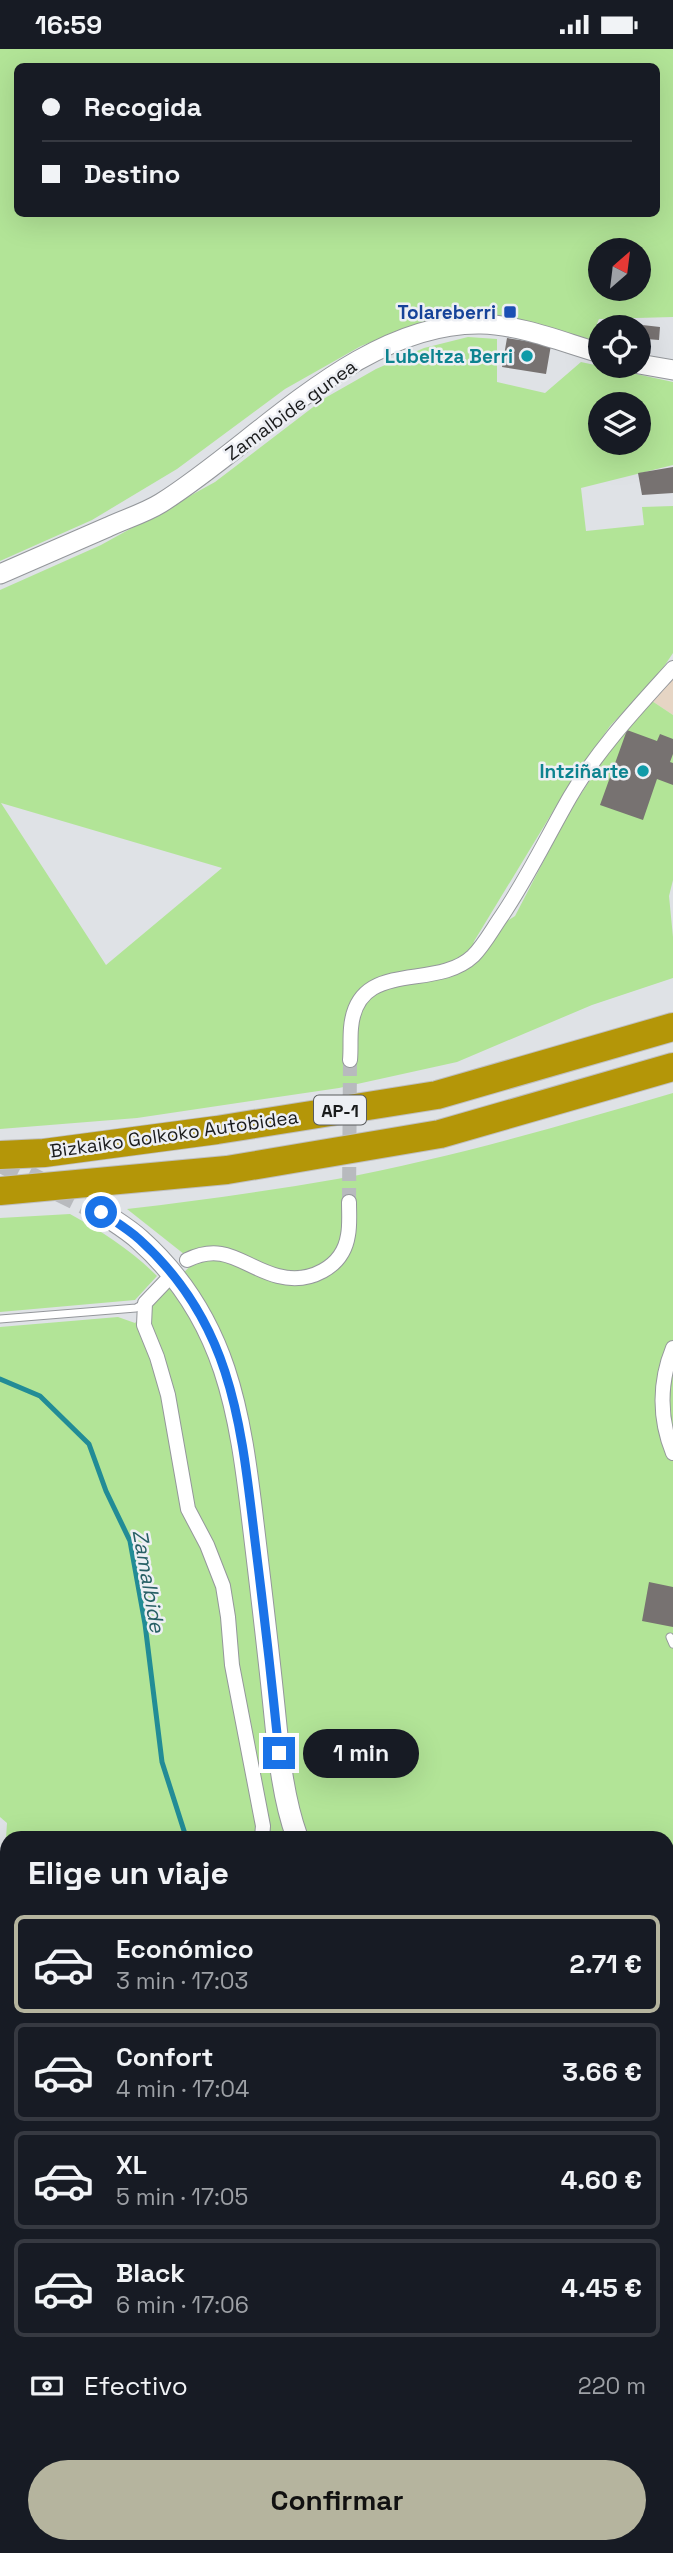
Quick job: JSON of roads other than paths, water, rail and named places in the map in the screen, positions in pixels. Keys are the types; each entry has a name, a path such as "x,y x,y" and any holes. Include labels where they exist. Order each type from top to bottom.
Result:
{"highway":[{"name":"Bizkaiko Golkoko Autobidea","path":"0,1155 44,1153 217,1130 437,1095 673,1027"},
{"name":"Bizkaiko Golkoko Autobidea","path":"0,1191 227,1170 440,1134 673,1067"}],"main road":[{"path":"101,1212 139,1239 167,1268 205,1325 230,1384 246,1466 279,1753 295,1831"}],"street":[{"name":"Zamalbide gunea","path":"0,574 159,504 317,387 361,359 410,337 445,327 483,324 528,332 588,350"},
{"path":"651,366 673,370"},
{"path":"351,1060 351,1026 362,998 384,981 440,973 459,966 473,955 523,884 591,765 673,668"},
{"path":"187,1260 200,1254 229,1255 264,1271 292,1279 309,1277 333,1265 344,1250 348,1235 349,1202"},
{"path":"166,1281 145,1303 144,1325 168,1395 188,1509 207,1545 223,1586 232,1665 263,1831"},
{"path":"673,1348 663,1385 662,1411 665,1432 673,1453"}],"lane":[{"path":"0,1319 136,1308 145,1303"}],"waterway":[{"name":"Zamalbide","path":"0,1379 40,1396 89,1444 106,1491 130,1541 145,1624 162,1762 184,1831"}],"tunnel":[{"path":"349,1202 350,1060"},
{"path":"0,1162 101,1212"}],"place":[{"name":"Tolareberri","path":"510,312"},
{"name":"Lubeltza Berri","path":"527,356"},
{"name":"Intziñarte","path":"643,771"}]}
